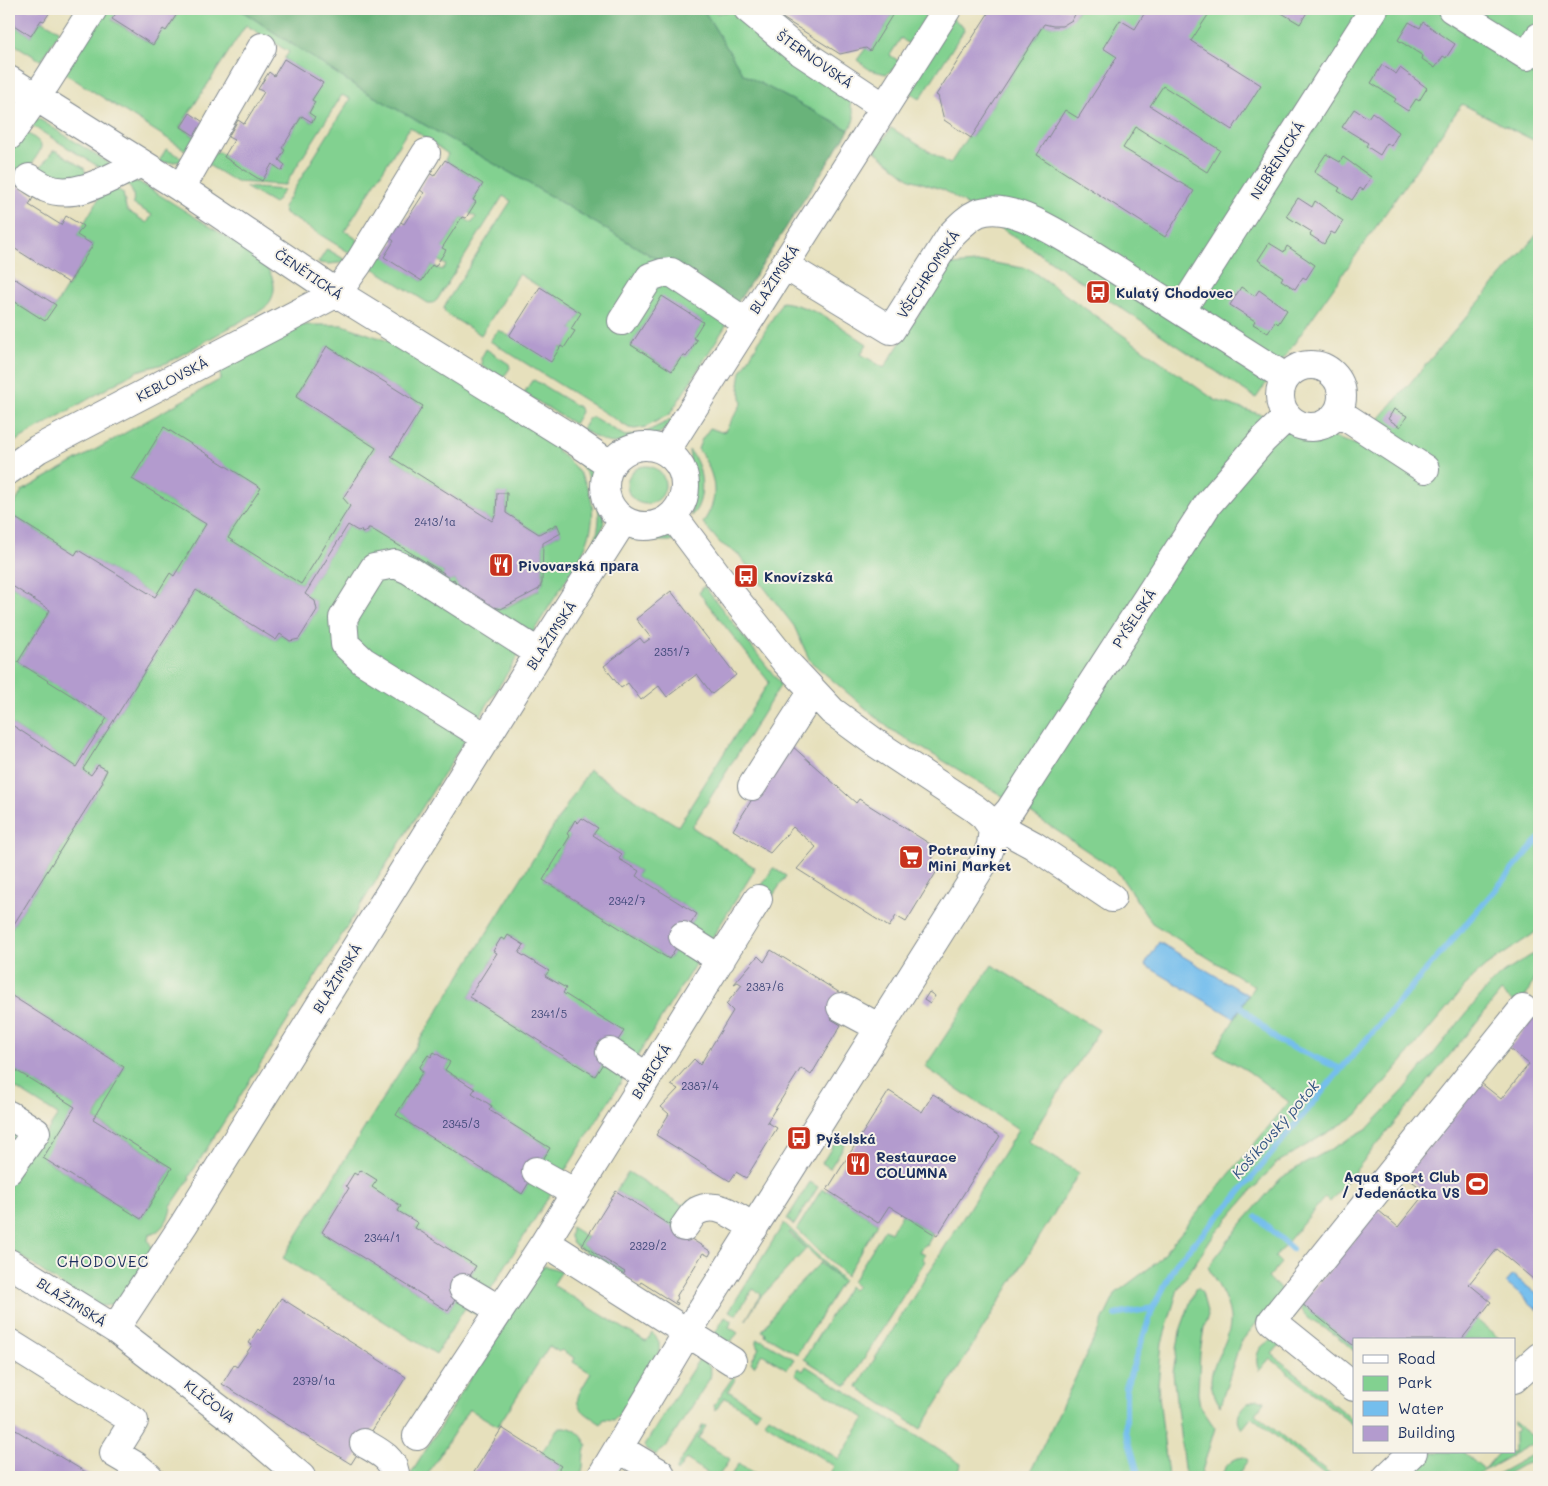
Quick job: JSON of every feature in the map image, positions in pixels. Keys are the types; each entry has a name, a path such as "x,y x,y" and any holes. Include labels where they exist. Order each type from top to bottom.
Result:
{"street":[{"path":"9,136 93,9"},
{"name":"ŠTERNOVSKÁ","path":"748,9 795,48 884,107"},
{"name":"BLAŽIMSKÁ","path":"666,451 947,9"},
{"name":"NEBŘENICKÁ","path":"1181,311 1374,9"},
{"path":"1452,9 1527,56 1539,37"},
{"path":"181,188 262,47"},
{"name":"ČENĚTICKÁ","path":"9,80 141,162 338,293 571,438 611,465"},
{"path":"338,293 358,264 426,152"},
{"path":"29,178 47,189 67,192 84,190 141,162"},
{"name":"VŠECHROMSKÁ","path":"784,265 891,330 951,235 962,223 979,213 996,210 1017,214 1052,230 1286,377"},
{"path":"622,322 650,277 671,272 747,323"},
{"name":"KEBLOVSKÁ","path":"9,470 38,449 338,293"},
{"path":"1309,365 1325,368 1332,373 1341,387 1341,404 1338,412 1326,424 1310,428 1294,423 1287,418 1280,403 1281,385 1286,377 1300,366 1309,365"},
{"path":"1338,412 1425,469"},
{"name":"PYŠELSKÁ","path":"993,829 1010,810 1208,504 1263,440 1287,418"},
{"path":"642,446 666,451 679,464 686,482 684,500 673,516 653,526 642,527 624,521 612,510 607,499 605,488 606,476 611,465 619,456 630,449 642,446"},
{"path":"601,1477 687,1333 986,859 992,845 993,829 984,816 877,744 832,711 785,661 744,611 673,516"},
{"name":"BLAŽIMSKÁ","path":"9,1263 115,1328 184,1224 539,653 624,521"},
{"path":"487,738 362,661 345,644 343,618 374,568 395,564 410,570 539,653"},
{"path":"752,786 813,691"},
{"path":"993,829 1011,833 1033,845 1112,898"},
{"name":"BABICKÁ","path":"417,1436 545,1242 758,900"},
{"path":"684,936 721,960"},
{"path":"841,1007 880,1028"},
{"path":"1353,1387 1272,1321 1523,1009"},
{"path":"610,1052 646,1077"},
{"path":"9,1115 36,1132 9,1170"},
{"path":"536,1171 575,1193"},
{"path":"684,1227 695,1212 712,1206 728,1211 754,1228"},
{"path":"545,1242 732,1361"},
{"path":"463,1288 500,1310"},
{"name":"KLÍČOVA","path":"115,1328 225,1413 301,1477"},
{"path":"9,1343 134,1421 114,1453 136,1466 149,1477"},
{"path":"1516,1377 1539,1357"},
{"path":"364,1443 389,1459 394,1466 395,1473 393,1477"},
{"path":"618,1448 660,1473"},
{"path":"1387,1477 1411,1454"}],"green space":[{"path":"101,9 119,9 112,20 153,45 163,29 167,31 177,14 174,12 176,9 239,9 357,87 523,180 660,261 657,281 669,276 730,319 670,414 646,427 629,428 490,341 499,330 509,336 564,348 574,331 571,329 581,313 519,274 481,335 445,313 446,303 511,201 503,196 437,300 433,303 428,303 365,263 379,253 422,281 432,265 442,270 446,265 439,261 442,248 462,217 472,223 476,217 469,213 476,202 473,200 483,184 445,160 448,154 410,127 345,231 358,240 355,256 285,213 283,207 350,99 342,95 285,185 236,182 205,163 214,152 219,152 262,180 272,164 282,170 285,165 279,160 285,150 282,148 302,116 312,122 315,117 309,113 315,102 312,100 322,83 284,59 289,52 246,25 180,127 203,142 195,156 61,71","holes":["662,297 703,322 693,338 696,341 686,357 683,355 672,371 631,345"]},
{"path":"239,9 703,9 743,74 849,130 734,308 660,261 523,180 357,87"},
{"path":"703,9 717,13 735,11 853,99 850,105 854,118 849,130 743,74"},
{"path":"896,9 933,9 910,45 901,38 890,55 900,62 894,69 886,74 870,70 857,60 866,48 870,50"},
{"path":"1078,9 1539,9 1539,143 1462,104 1256,398 944,190 910,179 875,151 891,128 950,164 968,136 972,137 1044,24 1055,26 1065,24 1073,18"},
{"path":"952,18 963,26 964,30 920,99 907,90"},
{"path":"41,20 59,30 59,32 42,60 40,60 9,41 9,22 31,36"},
{"path":"39,119 112,165 104,170 26,122"},
{"path":"25,132 38,141 41,148 29,170 20,172 9,165 9,149"},
{"path":"166,149 187,161 158,163"},
{"path":"53,151 57,151 84,168 86,174 77,183 39,172"},
{"path":"124,181 139,182 257,257 264,264 273,279 274,287 271,300 260,311 167,363 137,371 9,445 9,298 46,321 93,245 77,235 102,193 117,189 123,193 128,211 147,223 152,215 133,204 132,191"},
{"path":"245,187 284,190 274,204"},
{"path":"1539,232 1539,930 1486,966 1472,978 1357,1115 1275,1164 1214,1235 1178,1289 1162,1343 1158,1386 1168,1477 1028,1477 1116,1293 1156,1263 1289,1102 1248,1071 1215,1052 1254,986 1152,923 1117,871 1026,810 890,729 810,661 794,626 739,555 720,543 703,523 712,505 714,490 712,476 698,449 702,439 710,428 721,432 725,431 742,403 739,384 741,372 782,302 794,304 827,318 867,344 861,354 884,368 950,265 988,262 1029,269 1215,400 1357,445"},
{"path":"327,249 349,262 318,263"},
{"path":"293,325 343,325 405,347 560,446 557,451 581,475 588,488 592,502 590,531 586,546 578,561 189,1177 171,1206 167,1220 161,1228 149,1235 148,1240 152,1248 135,1279 124,1294 112,1304 95,1305 86,1302 9,1248 9,1123 40,1142 58,1115 9,1084 9,1066 75,1107 44,1159 141,1219 172,1168 94,1119 124,1067 9,994 9,932 103,782 102,780 107,771 98,765 91,775 83,769 196,590 276,640 280,634 290,641 299,639 317,610 315,601 305,594 348,525 358,531 361,530 362,533 368,531 368,528 371,527 444,573 442,577 449,581 454,579 458,587 495,607 503,609 539,590 538,588 543,582 543,543 561,533 556,524 539,534 506,513 507,494 497,493 496,514 492,521 391,457 423,406 327,346 296,397 376,448 343,498 352,504 301,584 228,538 261,488 164,428 132,479 206,524 174,576 170,573 155,597 78,550 75,555 9,514 22,491 221,379 219,368"},
{"path":"486,349 509,364 510,368 502,380 482,366 481,358"},
{"path":"534,380 580,408 581,412 574,424 524,393"},
{"path":"593,417 625,436 642,434 676,417 659,433 613,443 603,441 582,429 589,418"},
{"path":"689,450 698,465 702,483 700,502 691,516 693,493"},
{"path":"569,452 589,466 597,481 604,520 602,530 594,543 599,518 596,494 578,461"},
{"path":"646,466 653,467 659,472 664,478 664,492 659,498 653,503 646,504 639,503 633,498 628,492 627,485 628,478 633,472 639,467"},
{"path":"650,533 669,537 674,541 631,539"},
{"path":"9,584 50,610 18,662 107,718 76,767 9,723"},
{"path":"704,586 780,683 780,686 692,827 754,867 754,871 475,1314 465,1308 436,1354 283,1258 589,770 678,826 769,682 699,593","holes":["582,818 597,828 593,835 622,854 619,859 639,871 636,876 697,914 669,959 543,880 570,836 567,833 575,821 578,823","509,935 524,945 519,953 548,971 545,976 565,988 563,993 610,1053 595,1076 469,997 497,953 493,951 501,938 505,940","435,1053 450,1062 445,1070 474,1088 472,1093 491,1106 489,1110 550,1148 522,1194 396,1115 423,1071 419,1068 427,1056 431,1057","361,1170 376,1180 372,1187 401,1206 398,1211 418,1223 415,1228 476,1266 448,1311 322,1232 349,1188 346,1185 354,1173 357,1175"]},
{"path":"773,868 786,876 772,897 759,890"},
{"path":"1533,954 1535,975 1527,994 1519,1006 1501,992 1330,1202 1325,1197 1275,1257 1281,1263 1268,1278 1283,1291 1240,1343 1220,1406 1213,1391 1211,1380 1212,1372 1228,1334 1230,1317 1224,1297 1208,1267 1242,1223 1280,1179 1368,1128 1405,1089 1486,989 1499,976"},
{"path":"992,965 1099,1030 1028,1141 1079,1173 921,1429 857,1387 1018,1130 925,1067"},
{"path":"839,1136 847,1141 830,1168 822,1163"},
{"path":"628,1172 682,1205 693,1198 675,1228 616,1191"},
{"path":"810,1182 818,1187 794,1225 787,1219"},
{"path":"822,1189 826,1192 827,1190 878,1223 846,1276 797,1229"},
{"path":"902,1214 933,1234 927,1245 925,1244 919,1251 925,1255 922,1259 925,1261 847,1386 804,1359 849,1286 853,1290 857,1286 852,1282 885,1229 891,1232"},
{"path":"784,1223 843,1280 797,1354 765,1335 766,1333 762,1331 781,1303 820,1263 841,1281 790,1232 806,1249 759,1299 746,1320 761,1294 753,1289 736,1315 729,1311"},
{"path":"571,1227 587,1237 582,1245 625,1272 623,1275 573,1244 570,1237"},
{"path":"546,1266 562,1271 553,1285 646,1342 652,1333 658,1339 659,1352 618,1416 614,1420 604,1419 601,1424 579,1407 578,1397 591,1373 573,1362 575,1358 549,1346 498,1426 469,1409 426,1477 409,1477 538,1269"},
{"path":"1198,1288 1202,1293 1208,1315 1200,1353 1198,1393 1200,1406 1215,1428 1201,1477 1185,1477 1173,1373 1180,1331 1195,1289"},
{"path":"1302,1304 1353,1345 1353,1350 1335,1335 1308,1318 1301,1307"},
{"path":"725,1317 732,1321 729,1327 738,1333 731,1341 725,1343 713,1336"},
{"path":"1477,1320 1499,1338 1463,1338"},
{"path":"757,1339 794,1359 787,1369 762,1354 754,1366 751,1362 759,1348"},
{"path":"1276,1339 1282,1342 1272,1354 1353,1420 1353,1425 1270,1358 1259,1371 1257,1355 1262,1347"},
{"path":"699,1359 709,1366 711,1371 710,1378 666,1447 656,1455 644,1446"},
{"path":"806,1366 961,1464 955,1477 828,1477 834,1466 764,1422 769,1416 839,1459 865,1418 795,1374 799,1368 803,1371"},
{"path":"733,1377 736,1378 728,1391 760,1411 756,1417 724,1397 715,1409 714,1405"},
{"path":"1257,1399 1265,1401 1255,1414 1333,1477 1327,1477 1252,1417 1242,1429 1238,1419 1241,1411"},
{"path":"1516,1424 1532,1436 1539,1428 1539,1440 1516,1453 1516,1432 1518,1429"},
{"path":"703,1425 706,1426 698,1439 730,1459 718,1477 714,1477 686,1459 677,1472 675,1470"},
{"path":"561,1427 577,1432 583,1437 587,1445 580,1477 553,1477 561,1466 541,1453"},
{"path":"1539,1451 1539,1460 1522,1465 1501,1477 1492,1477"},
{"path":"1430,1454 1465,1454 1484,1470 1497,1454 1514,1454 1473,1477 1412,1477 1415,1466"},
{"path":"1243,1457 1248,1460 1239,1473 1244,1477 1236,1475 1234,1477 1221,1477 1229,1464 1235,1459"},
{"path":"738,1464 760,1477 730,1477"}],"water":[{"path":"1159,942 1248,995 1234,1018 1145,965"},
{"path":"1513,1275 1539,1296 1538,1310 1506,1283"}],"building":[{"path":"9,9 52,9 44,21 41,20 31,36 9,22"},
{"path":"119,9 176,9 174,12 177,14 166,31 163,29 153,45 112,19"},
{"path":"768,9 896,9 870,51 866,48 840,54"},
{"path":"991,9 1078,9 1072,20 1062,26 1044,24 971,138 944,120 938,96 936,95"},
{"path":"1147,9 1212,9 1191,41 1261,85 1232,130 1163,86 1150,106 1220,150 1207,172 1136,127 1123,148 1194,191 1165,237 1037,155 1065,110 1078,118 1117,57 1103,48 1120,20 1135,29"},
{"path":"1275,9 1309,9 1300,24"},
{"path":"1409,22 1420,28 1423,22 1455,44 1446,58 1443,56 1435,68 1422,59 1423,56 1398,40"},
{"path":"284,59 323,83 312,100 315,102 309,113 315,117 312,122 302,116 282,148 285,150 279,160 285,165 282,171 272,164 262,181 224,157 234,140 228,137 238,120 244,124 264,92 258,89 269,72 274,76"},
{"path":"1382,65 1396,74 1400,68 1427,88 1419,101 1416,99 1408,111 1394,102 1396,99 1371,83"},
{"path":"1354,109 1368,118 1372,112 1399,132 1391,146 1387,143 1380,155 1366,146 1368,143 1342,127"},
{"path":"190,113 209,126 200,139 181,127"},
{"path":"1326,154 1340,162 1343,157 1371,177 1363,190 1360,188 1352,200 1338,191 1340,188 1314,172"},
{"path":"445,160 483,184 473,200 476,202 466,218 462,217 442,248 446,250 435,267 432,265 422,281 384,257 394,241 389,237 399,221 404,224 424,193 419,189 429,173 434,176"},
{"path":"18,186 34,196 29,205 61,225 66,216 83,226 77,235 93,245 69,283 9,245 9,192 12,194"},
{"path":"1298,198 1312,207 1315,201 1343,221 1335,234 1331,232 1324,244 1310,235 1312,232 1286,216"},
{"path":"1269,243 1284,252 1287,246 1315,265 1306,279 1303,277 1295,289 1281,280 1283,277 1258,260"},
{"path":"9,275 56,305 45,321 9,298"},
{"path":"540,287 581,313 571,329 575,331 564,348 561,346 551,362 509,336"},
{"path":"1241,287 1255,296 1259,290 1287,310 1278,324 1275,321 1268,333 1253,324 1255,321 1230,305"},
{"path":"662,296 703,322 693,338 697,340 686,357 683,355 672,371 631,345"},
{"path":"327,346 423,406 391,457 492,521 496,514 497,493 507,493 506,513 539,534 557,524 561,533 543,543 542,583 539,589 501,609 495,607 494,612 459,588 454,579 449,581 442,577 444,573 370,528 362,533 361,530 358,531 348,525 305,594 315,601 317,610 299,639 290,641 280,634 276,640 196,590 83,769 91,775 98,765 107,770 102,780 103,782 9,932 9,723 76,767 107,718 18,662 50,610 9,584 9,514 75,555 78,550 155,597 170,573 174,576 206,524 132,479 164,427 261,488 228,538 301,584 350,506 343,498 376,448 296,397"},
{"path":"1394,409 1407,416 1400,427 1388,419"},
{"path":"671,591 736,675 712,694 697,674 667,697 659,686 641,700 628,683 621,688 604,666 640,638 644,643 651,638 636,619"},
{"path":"782,737 856,803 859,799 938,849 928,865 937,871 906,922 896,916 889,927 797,869 816,847 793,827 770,853 733,830 767,775"},
{"path":"582,818 598,828 593,835 622,854 619,859 639,871 636,876 697,914 669,959 543,880 570,836 567,834 575,820 578,823"},
{"path":"508,935 524,945 519,953 549,971 545,976 566,988 563,993 624,1031 595,1076 469,997 497,953 493,951 501,938 505,940"},
{"path":"771,950 845,996 831,1019 841,1025 811,1075 801,1068 767,1122 777,1128 746,1178 736,1172 730,1181 656,1135 669,1114 661,1107 678,1089 671,1085 694,1059 700,1065 733,1011 726,1004 742,985 738,982 734,984 758,956 764,962"},
{"path":"929,992 935,996 930,1004 924,1000"},
{"path":"9,994 124,1067 93,1119 172,1168 141,1219 43,1158 75,1107 9,1066"},
{"name":"Aqua Sport Club / Jedenáctka VS","path":"1539,1010 1539,1284 1497,1249 1469,1284 1491,1302 1463,1338 1353,1338 1353,1345 1302,1304 1378,1210 1398,1227 1426,1192 1405,1176 1481,1083 1501,1099 1529,1064 1509,1048"},
{"path":"434,1052 450,1062 445,1070 475,1089 472,1093 492,1106 489,1110 550,1148 522,1194 396,1115 423,1071 419,1068 428,1055 431,1057"},
{"path":"889,1091 922,1112 933,1094 1000,1136 937,1236 889,1206 878,1223 827,1190"},
{"path":"361,1170 377,1180 372,1187 401,1206 398,1211 418,1223 415,1228 476,1266 448,1311 322,1232 349,1188 346,1186 354,1173 357,1175"},
{"path":"616,1191 711,1252 709,1256 703,1253 676,1297 678,1298 675,1302 678,1303 677,1305 641,1282 639,1285 623,1275 625,1272 582,1245"},
{"path":"281,1298 406,1377 351,1464 222,1384 234,1365 237,1367 252,1345 249,1343 258,1329 260,1331"},
{"path":"502,1428 561,1466 553,1477 471,1477"},
{"path":"14,1429 94,1477 9,1477 9,1438"}],"waterway":[{"name":"Košíkovský potok","path":"1139,1477 1126,1431 1126,1387 1153,1308 1177,1262 1236,1197 1341,1069 1539,839"},
{"path":"1241,1007 1278,1041 1341,1069"},
{"path":"1257,1217 1292,1249"},
{"path":"1115,1315 1153,1308"}],"place":[{"name":"Kulatý Chodovec","path":"1098,292"},
{"name":"Pivovarská прага","path":"501,565"},
{"name":"Knovízská","path":"746,576"},
{"name":"Potraviny - Mini Market","path":"911,857"},
{"name":"Pyšelská","path":"799,1138"},
{"name":"Restaurace COLUMNA","path":"858,1164"},
{"name":"Aqua Sport Club / Jedenáctka VS","path":"1477,1184"}],"district":[{"name":"CHODOVEC","path":"103,1261"}]}
